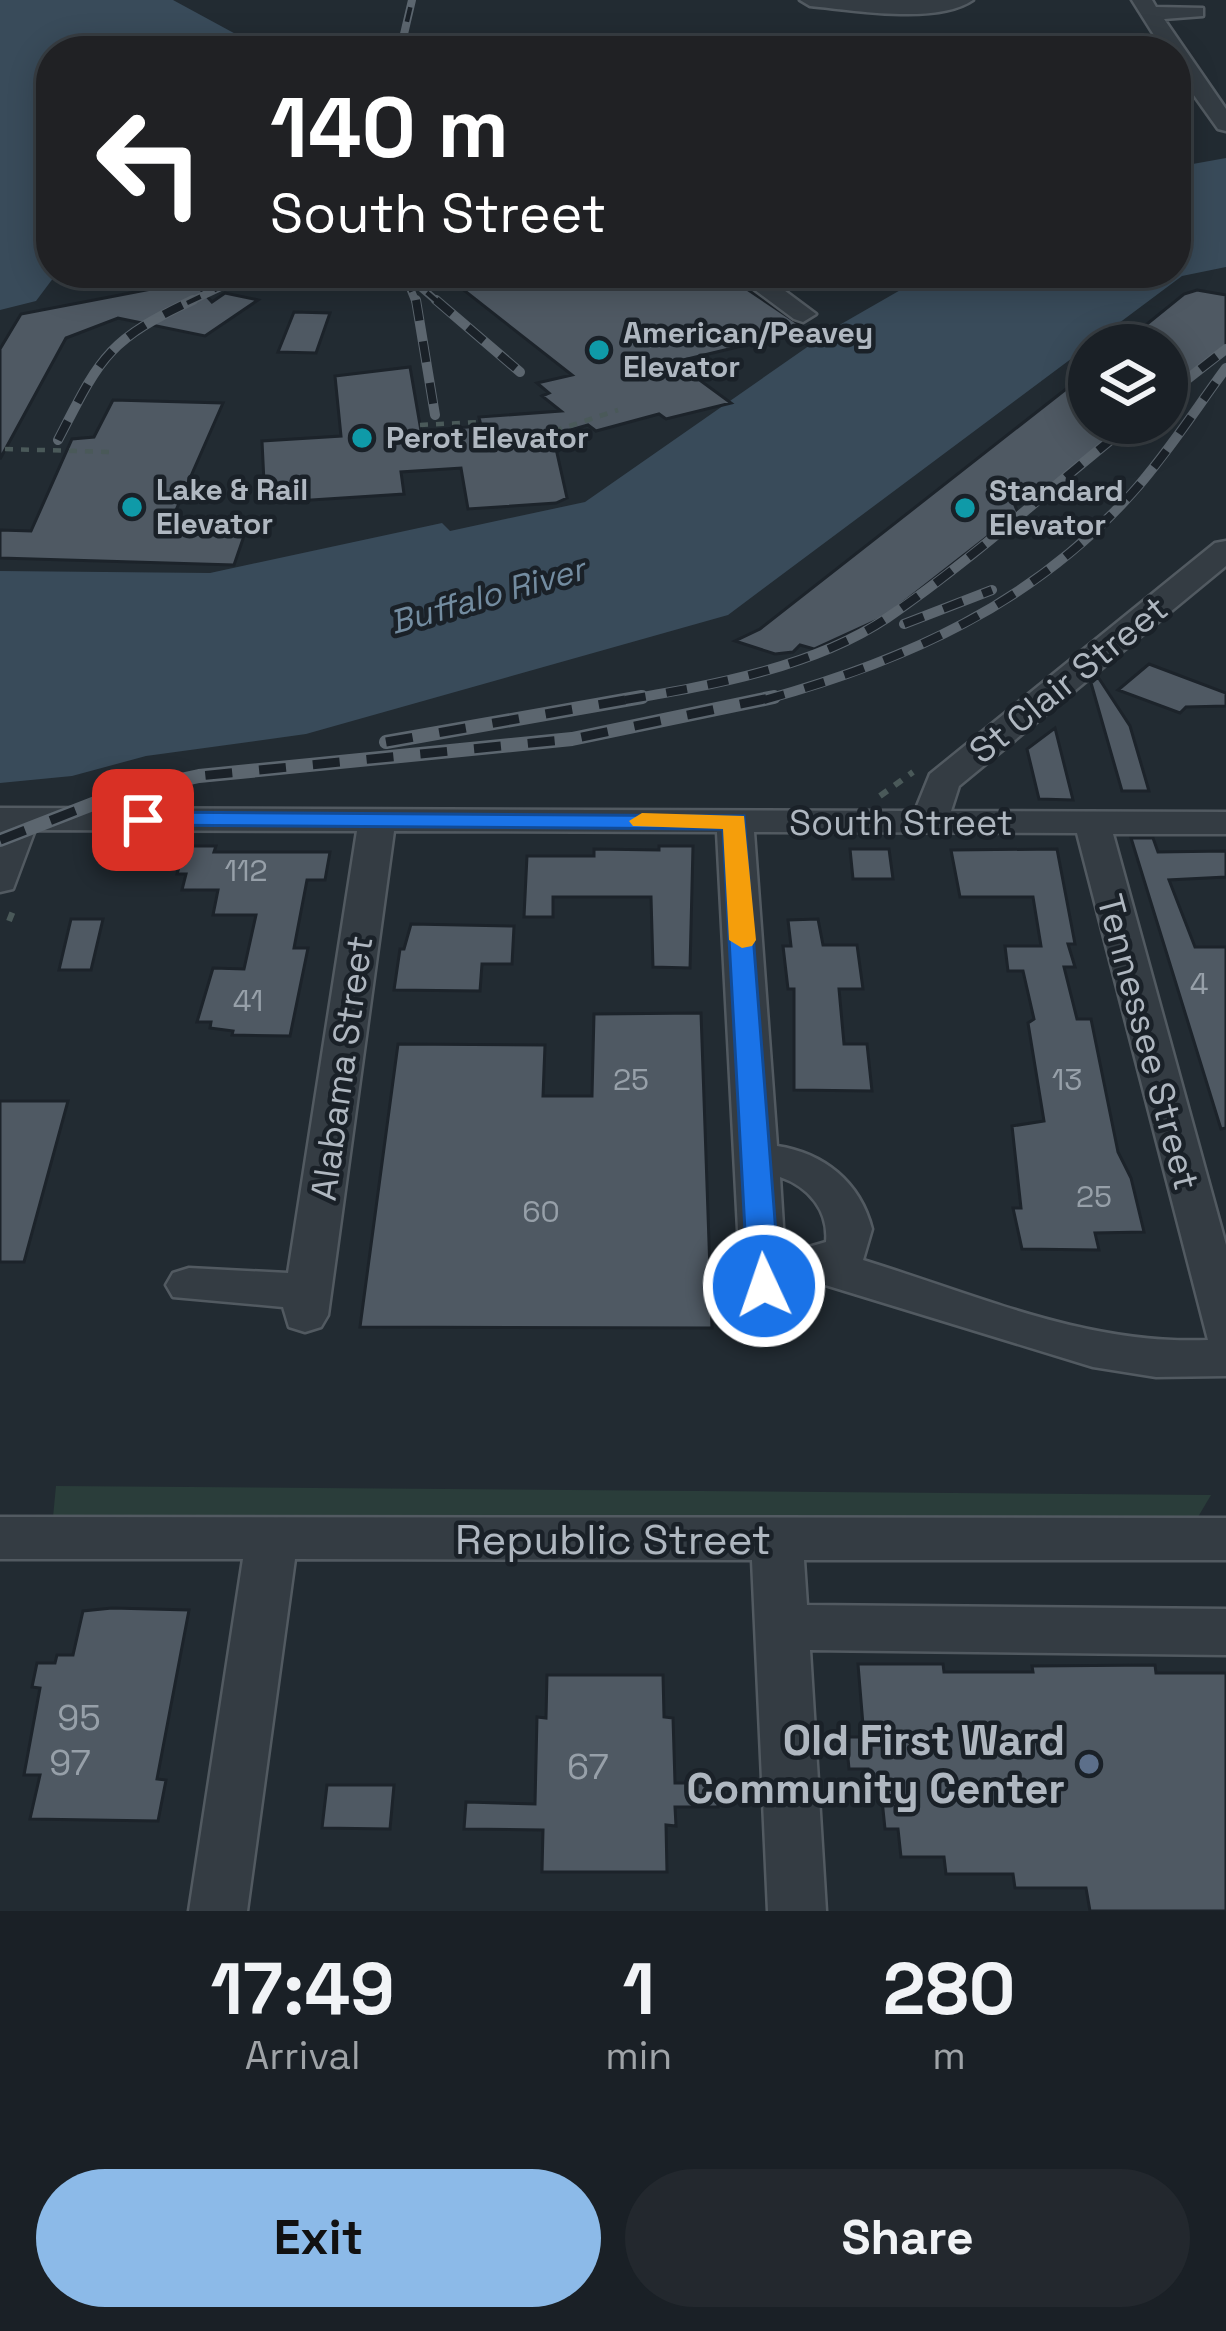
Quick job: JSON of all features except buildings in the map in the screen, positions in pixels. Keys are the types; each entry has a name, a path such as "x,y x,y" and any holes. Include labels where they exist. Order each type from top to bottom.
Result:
{"street":[{"path":"810,0 900,9 963,0"},
{"path":"1146,6 1196,12"},
{"path":"1146,6 1164,36"},
{"path":"1191,66 1226,80"},
{"path":"1191,77 1226,124"},
{"path":"766,288 803,314"},
{"name":"St Clair Street","path":"929,822 943,782 1226,550"},
{"path":"8,891 10,819"},
{"name":"South Street","path":"10,819 1226,823"},
{"name":"Alabama Street","path":"189,1285 307,1303 376,820"},
{"path":"735,821 763,1275 844,1253 850,1230 835,1194 802,1168 756,1160"},
{"name":"Tennessee Street","path":"1092,823 1226,1330"},
{"path":"817,1263 917,1291 1042,1338 1138,1358 1226,1358"},
{"name":"Republic Street","path":"0,1538 1226,1539"},
{"path":"218,1911 272,1539"},
{"path":"777,1539 797,1911"},
{"path":"781,1627 1226,1632"}],"path":[{"path":"539,436 618,410"},
{"path":"420,425 480,422"},
{"path":"5,449 112,452"},
{"path":"898,784 908,788"},
{"path":"8,891 9,921"}],"green space":[{"path":"56,1486 1211,1495 1195,1522 53,1517"}],"water":[{"path":"0,0 173,0 239,36 36,36 36,288 46,288 36,301 0,310"},
{"path":"1226,158 1226,267 1191,274 1191,164"},
{"name":"Buffalo River","path":"904,288 1166,288 1118,324 1068,324 1068,361 728,615 306,734 146,756 72,776 0,783 0,571 210,573 442,523 450,531 585,502 836,327"}],"railway":[{"path":"404,36 412,0"},
{"path":"187,303 219,288"},
{"path":"410,288 416,303"},
{"path":"422,288 439,303"},
{"path":"58,440 109,354 141,328 193,300"},
{"path":"416,300 435,415"},
{"path":"436,300 520,372"},
{"path":"1188,379 1226,349"},
{"path":"773,697 916,647 1009,597 1053,566 1133,492 1226,368"},
{"path":"629,699 761,672 858,635 950,572 1106,444"},
{"path":"904,624 992,590"},
{"path":"629,699 642,697"},
{"path":"0,840 121,793 199,776 572,739 773,697"},
{"path":"764,700 773,697"},
{"path":"386,742 629,699"}],"slow traffic":[{"path":"642,821 735,821 742,940"}],"place":[{"name":"American/Peavey Elevator","path":"599,350"},
{"name":"Perot Elevator","path":"362,438"},
{"name":"Lake & Rail Elevator","path":"132,507"},
{"name":"Standard Elevator","path":"965,508"},
{"name":"Old First Ward Community Center","path":"1089,1764"}],"route":[{"path":"143,820 735,821 764,1286"}]}
